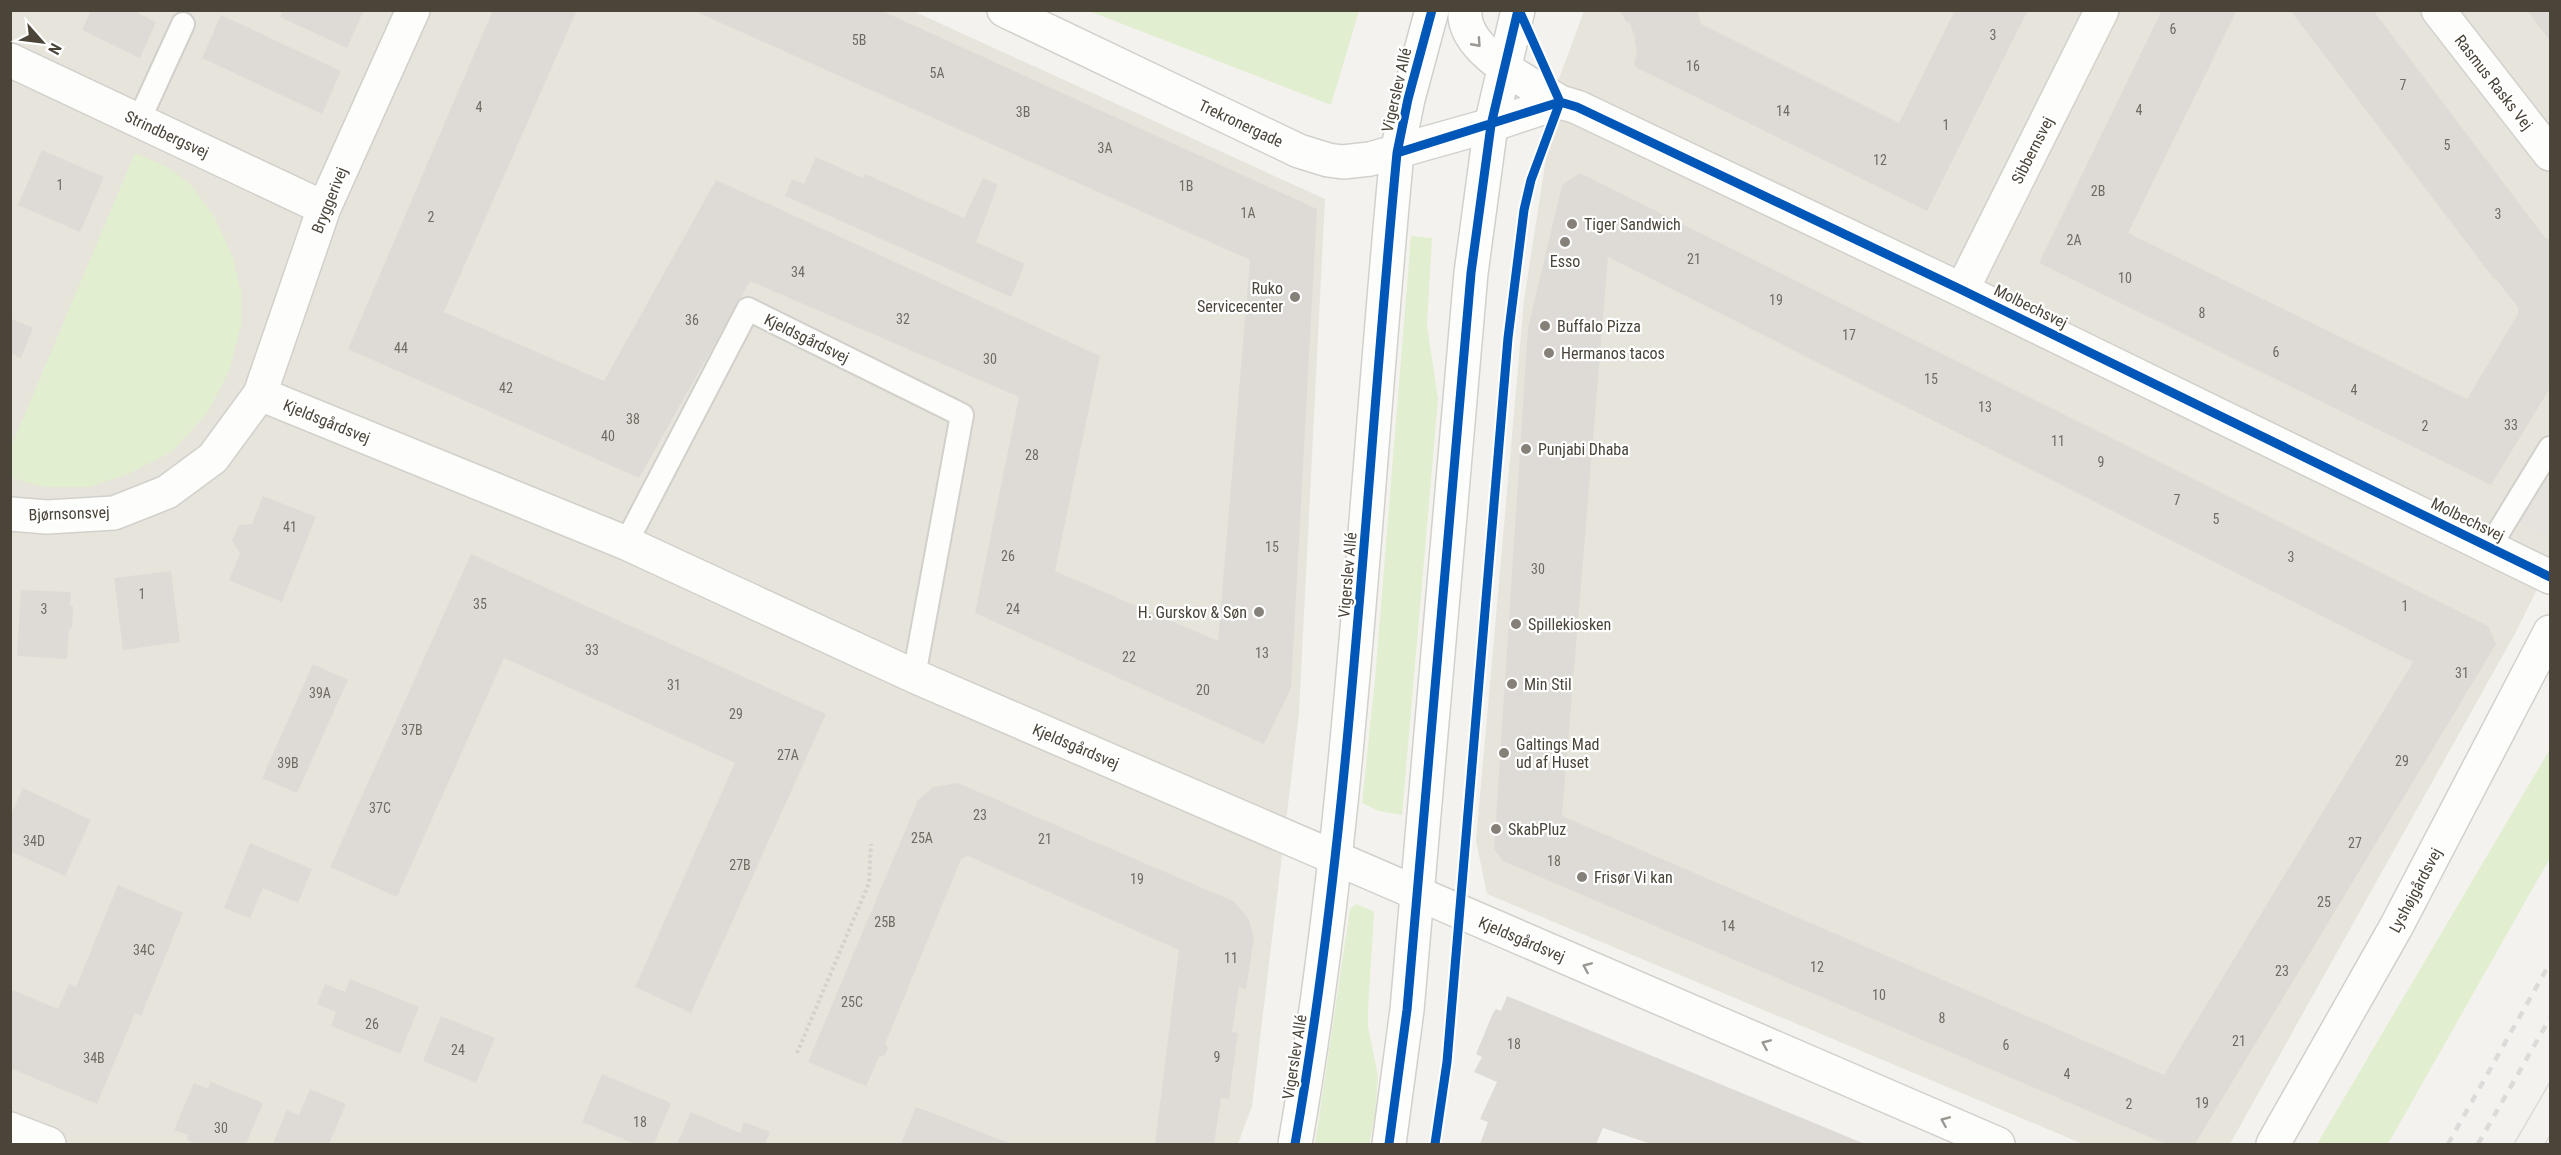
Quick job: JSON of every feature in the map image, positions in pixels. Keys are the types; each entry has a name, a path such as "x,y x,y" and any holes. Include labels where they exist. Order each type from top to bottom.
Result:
{"street":[{"name":"Bryggerivej","path":"260,394 324,208 413,10"},
{"name":"Trekronergade","path":"1004,10 1299,151 1328,160 1343,162 1397,153 1491,125"},
{"name":"Vigerslev Allé","path":"1295,1144 1318,1000 1354,665 1397,153 1408,99 1432,10"},
{"path":"1465,10 1465,24 1473,40 1505,68"},
{"path":"1389,1144 1402,1059 1475,232 1491,125 1518,10"},
{"name":"Sibbernsvej","path":"1962,290 2102,10"},
{"name":"Rasmus Rasks Vej","path":"2438,10 2550,153"},
{"name":"Strindbergsvej","path":"10,60 324,208"},
{"name":"Molbechsvej","path":"1505,68 1560,102 1591,112 1962,290 2550,577"},
{"path":"1491,125 1560,102"},
{"name":"Kjeldsgårdsvej","path":"260,394 626,543 914,676 1998,1144"},
{"name":"Bjørnsonsvej","path":"10,513 47,517 114,513 167,492 213,458 260,394"},
{"name":"Lyshøjgårdsvej","path":"2272,1144 2396,927 2550,632"},
{"path":"10,1129 49,1144"}],"lane":[{"path":"139,120 183,24"},
{"name":"Kjeldsgårdsvej","path":"626,543 748,309 962,415 914,676"},
{"path":"2490,546 2550,448"}],"path":[{"path":"797,1053 869,884 871,844"}],"shaded area":[{"path":"10,11 913,11 1325,199 1299,713 1252,1106 1238,1144 11,1144"},
{"path":"1584,11 2550,11 2550,563 2517,630 2230,1144 2083,1144 1487,894 1476,841 1524,300 1558,81"},
{"path":"2550,444 2550,539 2504,515"}],"green space":[{"path":"1089,11 1359,11 1331,105"},
{"path":"135,153 167,167 189,183 214,216 233,258 241,292 241,325 229,371 207,413 173,451 128,474 89,487 44,487 11,478 11,447"},
{"path":"1411,236 1432,238 1427,325 1438,399 1402,815 1379,811 1362,803 1375,679"},
{"path":"2550,749 2550,858 2388,1144 2317,1144"},
{"path":"1356,904 1373,911 1374,915 1368,1027 1378,1076 1375,1116 1369,1144 1315,1144 1350,909"}],"building":[{"path":"91,10 132,10 156,22 140,58 82,30"},
{"path":"283,10 364,10 347,48 280,17"},
{"path":"493,10 577,10 444,312 604,381 716,180 1100,356 1055,571 1218,641 1250,260 692,10 880,10 1317,209 1291,688 1264,744 975,613 1019,397 750,281 639,478 348,349"},
{"path":"1619,10 1697,10 1701,24 1899,123 1955,10 2028,10 1927,211 1637,68 1634,65 1637,51 1634,39 1636,39 1629,22 1627,23"},
{"path":"2162,10 2237,10 2128,233 2467,399 2518,314 2518,307 2494,279 2290,10 2373,10 2546,239 2549,238 2550,388 2491,485 2039,263"},
{"path":"2527,10 2550,10 2550,41"},
{"path":"221,15 341,71 322,114 202,58"},
{"path":"42,150 104,177 80,232 18,205"},
{"path":"816,157 863,178 865,174 964,218 983,178 998,185 976,242 1025,264 1011,297 785,196 792,179 804,184"},
{"path":"1580,173 2488,626 2496,644 2195,1144 2166,1144 1503,861 1494,849 1528,328 1562,185","holes":["1608,257 2413,662 2164,1075 1562,816"]},
{"path":"10,318 33,328 21,358 10,353"},
{"path":"263,496 316,517 282,602 229,580 240,553 232,541 239,525 252,524"},
{"path":"471,554 826,714 691,1013 635,987 735,763 504,658 397,897 330,867"},
{"path":"171,571 180,642 123,650 114,578"},
{"path":"21,590 71,592 72,629 69,628 67,659 17,656"},
{"path":"313,664 348,680 297,793 262,778"},
{"path":"958,783 1233,901 1245,914 1254,938 1246,989 1239,987 1232,1032 1238,1033 1229,1099 1221,1098 1214,1144 1155,1144 1179,950 968,856 961,859 885,1044 888,1048 885,1055 879,1057 866,1086 808,1062 918,800 933,787"},
{"path":"23,788 91,820 65,876 10,851 10,816"},
{"path":"250,843 312,869 298,903 263,888 250,918 224,908"},
{"path":"118,885 183,913 141,1016 135,1013 97,1104 10,1068 10,989 58,1009 69,984 76,987"},
{"path":"350,979 419,1007 400,1054 331,1026 336,1012 317,1004 325,984 345,992"},
{"path":"1507,996 1865,1144 1651,1144 1603,1128 1596,1144 1480,1144 1488,1122 1480,1119 1497,1082 1474,1072 1482,1057 1476,1054 1493,1013 1496,1009 1501,1011"},
{"path":"441,1016 495,1038 476,1083 423,1061"},
{"path":"602,1074 671,1103 654,1144 635,1144 582,1122"},
{"path":"211,1082 263,1103 246,1144 197,1144 187,1140 188,1135 174,1130 194,1083 208,1089"},
{"path":"310,1089 346,1104 329,1144 273,1144 287,1110 299,1115"},
{"path":"916,1107 948,1119 1011,1144 901,1144"},
{"path":"691,1112 740,1133 744,1122 770,1132 765,1144 677,1144"}],"tram line":[{"path":"2514,1144 2550,1082"},
{"path":"2545,1144 2550,1135"}],"railway":[{"path":"2448,1144 2550,963"},
{"path":"2478,1144 2550,1018"}],"cycle path":[{"path":"1295,1144 1314,1021 1344,774 1397,153 1408,99 1432,10"},
{"path":"1389,1144 1407,1010 1471,273 1491,125 1518,10"},
{"path":"1435,1144 1447,1062 1508,338 1524,210 1531,180 1560,102 1519,10"},
{"path":"1397,153 1560,102 1577,107 1962,290 2550,577"}],"place":[{"name":"Tiger Sandwich","path":"1572,224"},
{"name":"Esso","path":"1565,242"},
{"name":"Ruko Servicecenter","path":"1295,297"},
{"name":"Buffalo Pizza","path":"1545,326"},
{"name":"Hermanos tacos","path":"1549,353"},
{"name":"Punjabi Dhaba","path":"1526,449"},
{"name":"H. Gurskov & Søn","path":"1259,612"},
{"name":"Spillekiosken","path":"1516,624"},
{"name":"Min Stil","path":"1512,684"},
{"name":"Galtings Mad ud af Huset","path":"1504,753"},
{"name":"SkabPluz","path":"1496,829"},
{"name":"Frisør Vi kan","path":"1582,877"}]}
